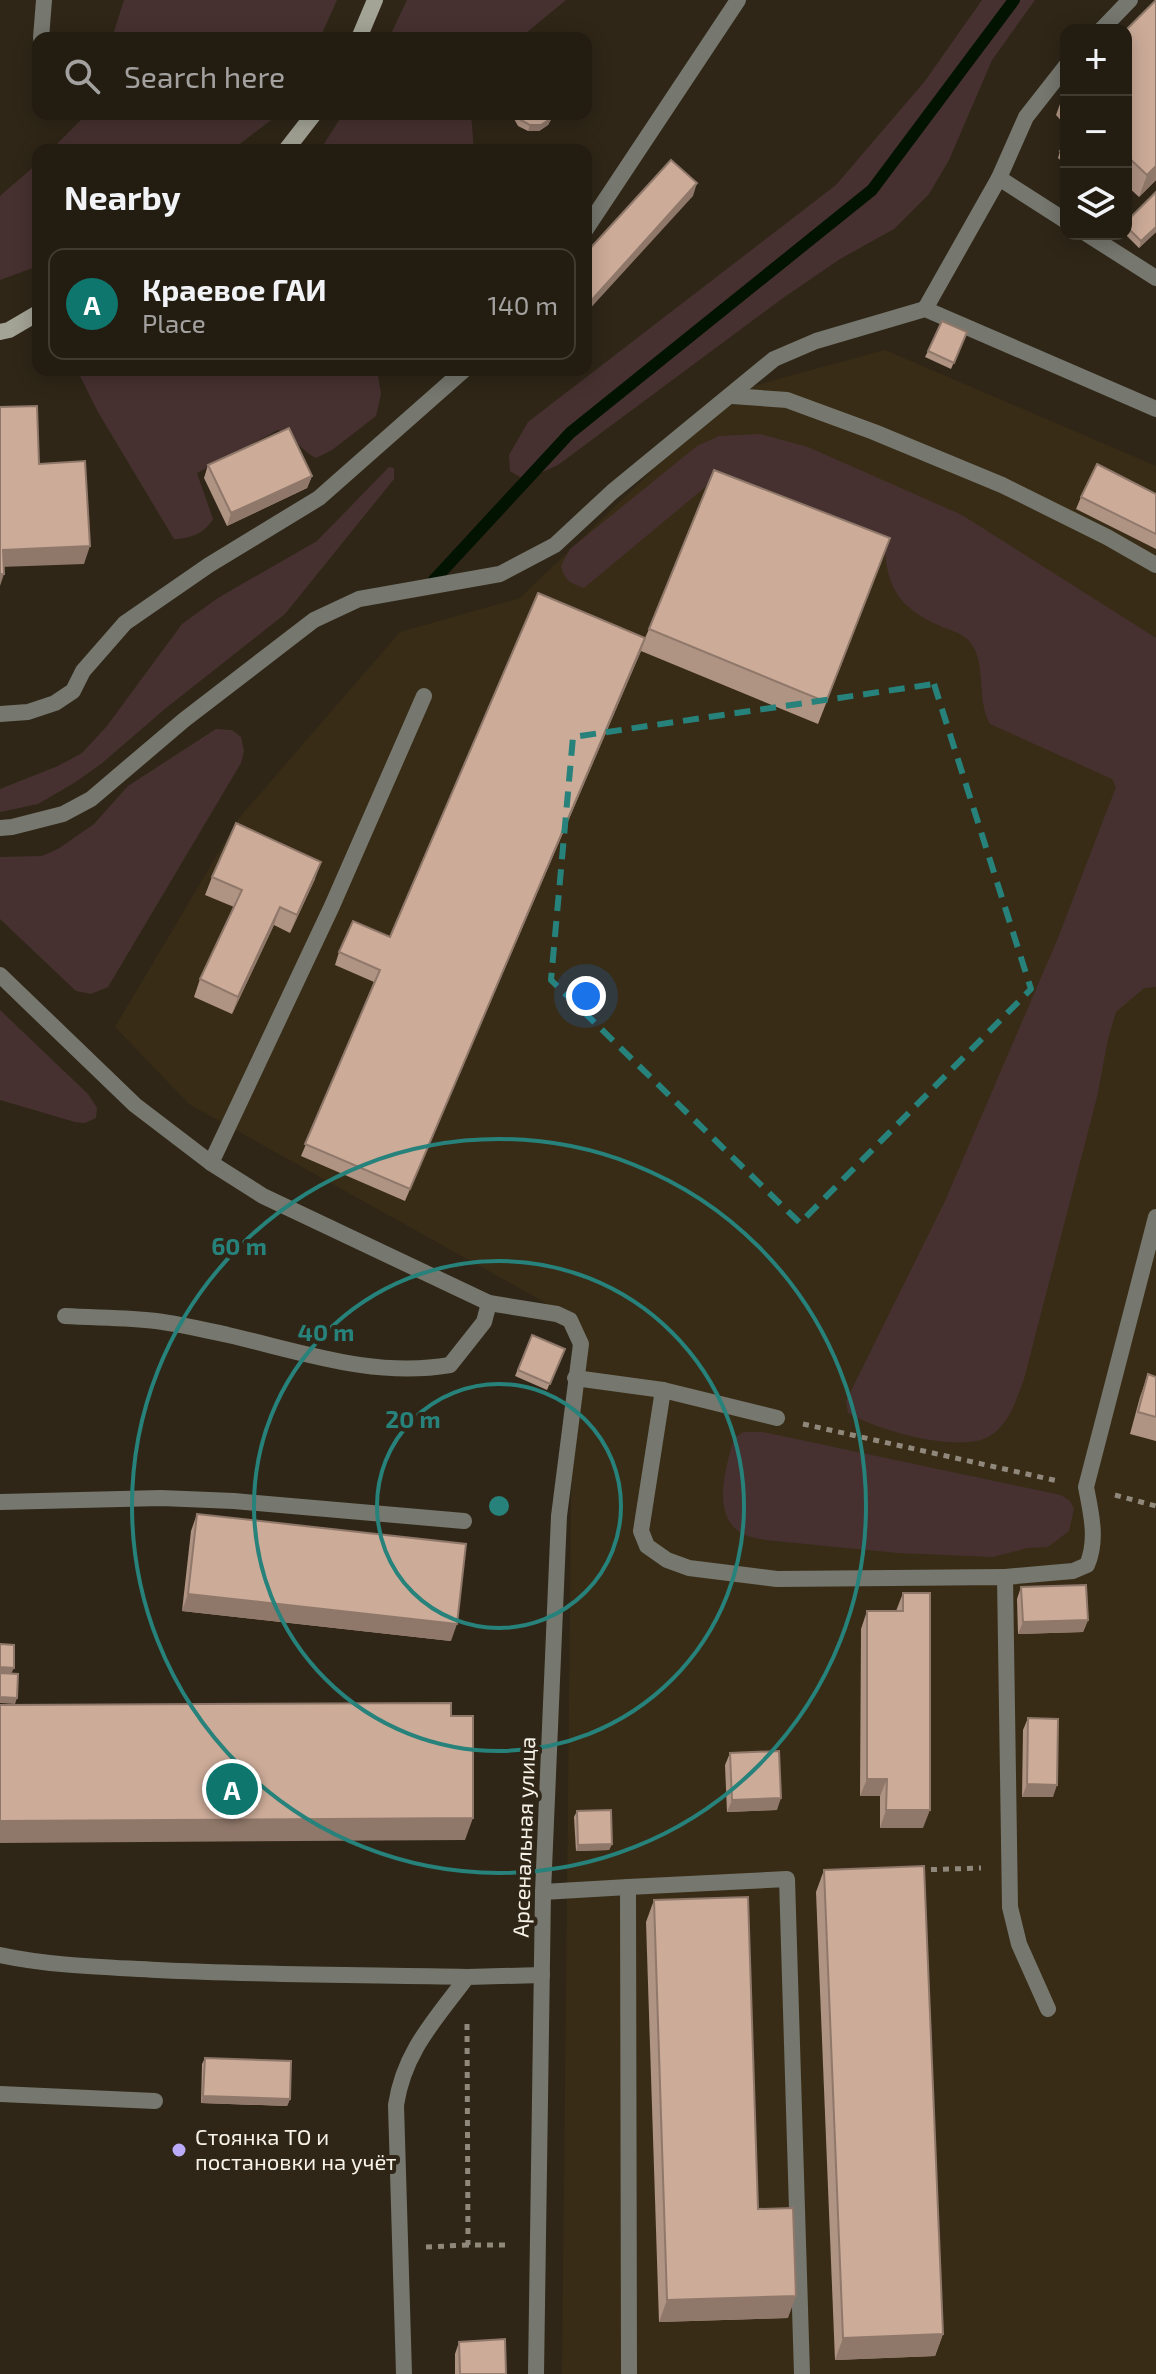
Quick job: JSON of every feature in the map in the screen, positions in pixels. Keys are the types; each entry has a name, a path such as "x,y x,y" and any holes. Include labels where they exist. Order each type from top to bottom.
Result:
{"main road":[{"path":"362,32 375,0"},
{"path":"291,144 309,120"},
{"path":"0,332 32,317"}],"street":[{"path":"41,32 44,0"},
{"path":"592,220 738,0"},
{"path":"1107,24 1130,0"},
{"path":"925,309 999,178 1026,117 1060,74"},
{"path":"999,178 1060,217"},
{"path":"1096,240 1156,278"},
{"path":"0,828 63,814 91,799 184,720 314,620 359,599 500,574 555,545 612,492 774,359 816,341 925,309 1156,409"},
{"path":"0,714 28,712 55,703 73,691 83,671 125,623 209,565 319,498 457,376"},
{"path":"732,396 787,400 874,432 1002,485 1156,565"},
{"path":"211,1163 332,906 424,696"},
{"path":"0,975 135,1105 211,1163 263,1196 314,1222 489,1303 484,1322 450,1365 427,1369 327,1361 229,1335 157,1321 65,1316"},
{"path":"663,1390 641,1531 647,1546 667,1560 689,1568 777,1579 1005,1577 1073,1571 1087,1565 1092,1553 1093,1533 1086,1487 1156,1217"},
{"name":"Арсенальная улица","path":"489,1303 557,1314 570,1320 581,1344 559,1516 543,1892 536,2374"},
{"path":"575,1378 663,1390 777,1418"},
{"path":"0,1502 161,1498 234,1501 464,1521"},
{"path":"1005,1577 1010,1907 1019,1944 1048,2009"},
{"path":"543,1892 787,1879 802,2374"},
{"path":"628,1887 629,2374"},
{"path":"0,1955 29,1961 290,1976 542,1975"},
{"path":"404,2374 396,2105 399,2080 412,2052 467,1977"},
{"path":"0,2094 155,2101"}],"path":[{"path":"777,1418 1086,1487 1156,1506"},
{"path":"910,1871 1010,1867"},
{"path":"467,1977 468,2245"},
{"path":"401,2248 538,2244"}],"highlighted area":[{"path":"934,684 1031,989 800,1223 551,980 573,737"}],"shaded area":[{"path":"124,0 337,0 323,32 114,32"},
{"path":"407,0 566,0 527,32 392,32"},
{"path":"982,0 1035,0 992,60 949,160 929,194 894,229 840,259 783,298 558,465 525,480 510,471 509,455 528,422 588,376 592,376 592,373 836,185 925,81"},
{"path":"81,120 271,120 240,144 57,144"},
{"path":"339,120 472,120 474,144 324,144"},
{"path":"32,168 32,268 0,280 0,196"},
{"path":"885,350 1156,466 1156,2374 562,2374 573,1318 189,1104 115,1027 239,818 400,632 520,598 735,391"},
{"path":"80,376 378,376 381,394 376,416 332,450 316,458 278,430 197,473 213,519 196,534 174,539"},
{"path":"760,434 808,447 962,515 1156,638 1156,987 1144,988 1116,1012 1024,1379 1011,1412 1001,1426 988,1437 974,1441 937,1441 897,1432 848,1413 846,1401 945,1201 1058,938 1116,787 1112,779 990,724 973,646 963,636 925,619 906,605 893,587 885,550 709,484 584,588 566,578 561,566 570,549 697,446 719,436"},
{"path":"389,467 394,468 394,479 285,614 74,783 38,804 0,812 0,789 82,753 107,726 182,624 218,598 317,541"},
{"path":"216,729 232,730 241,737 244,751 241,763 108,987 91,994 76,991 0,919 0,857 42,856 58,849 94,824 128,786"},
{"path":"0,1010 88,1094 97,1108 96,1118 85,1123 75,1122 0,1100"},
{"path":"743,1432 763,1432 1061,1495 1070,1501 1074,1509 1069,1531 1048,1547 1027,1548 993,1557 898,1553 749,1536 732,1524 723,1501 725,1475 734,1438"}],"building":[{"path":"1156,0 1156,166 1147,175 1132,161 1132,24"},
{"path":"521,120 548,120 541,125 530,125"},
{"path":"671,160 697,183 592,300 592,246"},
{"path":"1156,192 1156,227 1141,241 1132,232 1132,216"},
{"path":"942,321 967,332 954,363 928,351"},
{"path":"37,406 39,464 85,461 90,546 3,550 4,574 0,574 0,407"},
{"path":"289,428 312,476 231,513 208,465"},
{"path":"1097,464 1156,494 1156,534 1081,497"},
{"path":"714,470 890,538 826,702 649,629"},
{"path":"538,593 645,638 410,1189 305,1144 380,970 339,952 353,921 390,937"},
{"path":"236,823 321,862 297,915 280,907 238,997 200,979 242,890 212,877"},
{"path":"532,1335 565,1349 550,1384 518,1370"},
{"path":"1148,1374 1156,1377 1156,1417 1138,1412"},
{"path":"197,1514 466,1544 457,1624 188,1594"},
{"path":"1086,1585 1088,1620 1023,1622 1021,1587"},
{"path":"903,1593 930,1593 930,1810 886,1810 887,1779 867,1779 867,1611 903,1611"},
{"path":"0,1644 14,1645 14,1668 0,1667"},
{"path":"0,1673 18,1674 17,1698 0,1697"},
{"path":"451,1703 451,1716 473,1716 473,1818 0,1821 0,1705"},
{"path":"1028,1718 1058,1719 1057,1785 1027,1784"},
{"path":"779,1751 781,1798 732,1800 730,1753"},
{"path":"611,1810 612,1844 578,1845 577,1811"},
{"path":"924,1866 943,2334 843,2338 824,1870"},
{"path":"748,1897 758,2209 793,2208 796,2296 667,2300 654,1900"},
{"path":"205,2058 291,2061 290,2099 203,2096"},
{"path":"505,2339 506,2374 460,2374 459,2342"}],"waterway":[{"path":"434,580 570,433 872,190 1014,0"}],"place":[{"name":"Краевое ГАИ","path":"232,1789"},
{"name":"Стоянка ТО и постановки на учёт","path":"179,2150"}]}
